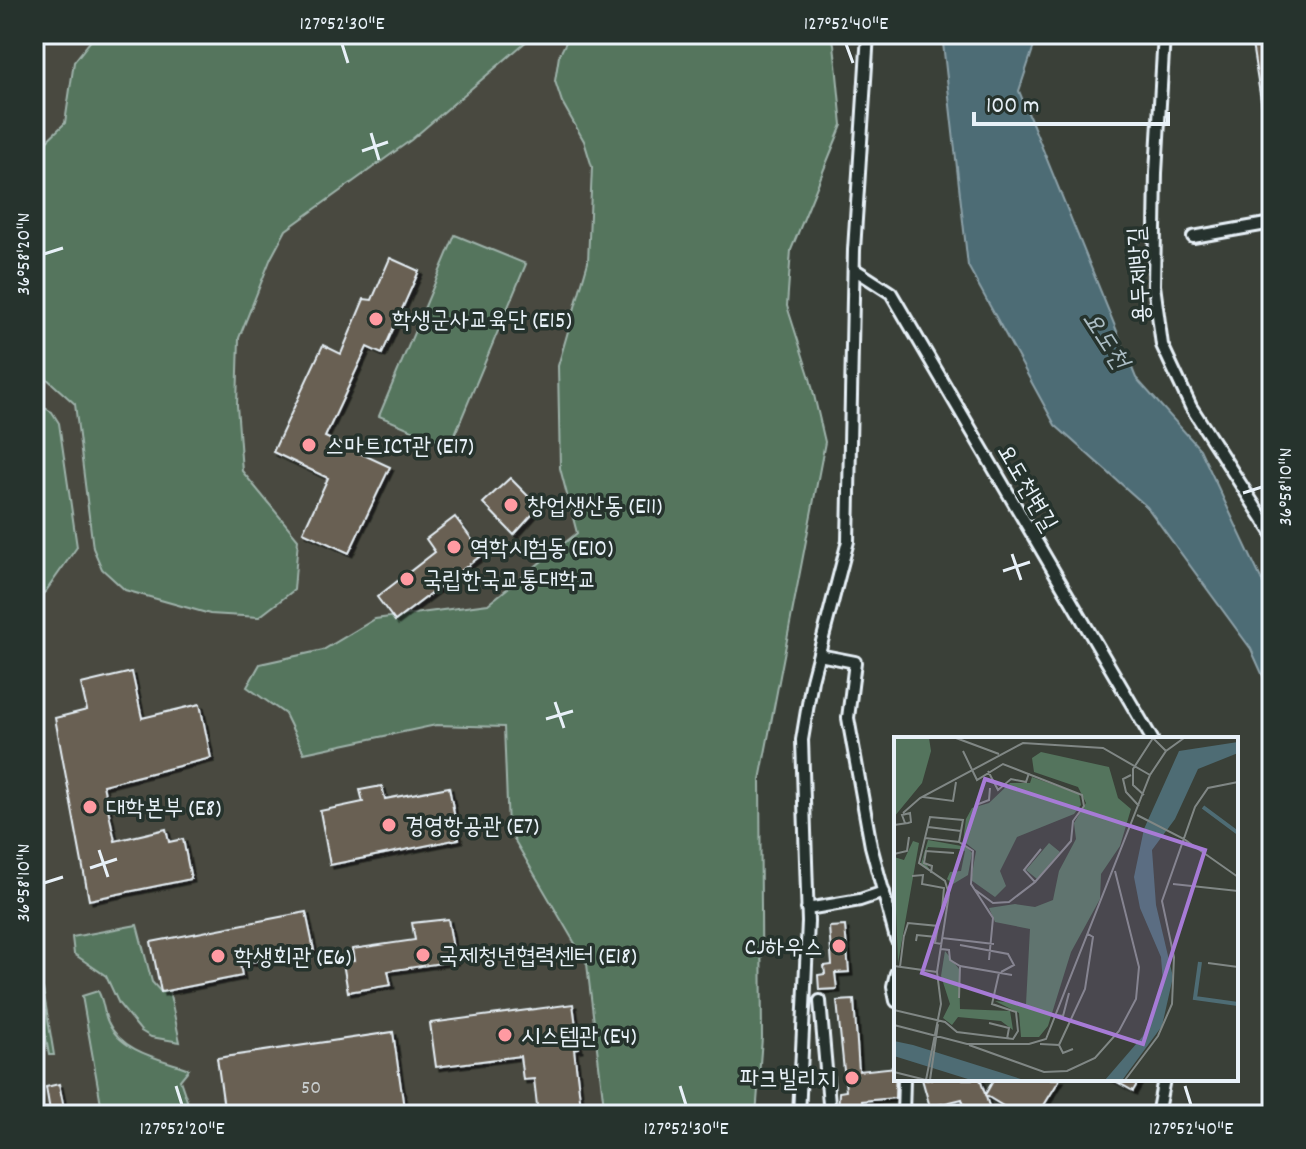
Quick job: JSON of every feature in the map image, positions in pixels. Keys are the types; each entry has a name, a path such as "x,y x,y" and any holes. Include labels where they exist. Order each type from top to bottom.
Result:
{"street":[{"path":"799,1115 807,909 802,740 819,655 848,541 854,269 868,34"},
{"name":"용두제방길","path":"1164,34 1156,173 1154,285 1162,345 1191,407 1272,533"},
{"path":"1193,237 1272,223"},
{"name":"요도천변길","path":"854,269 891,293 1151,737"},
{"path":"819,655 855,662 848,718 871,846 894,931"},
{"path":"807,909 860,900 884,892"},
{"path":"820,1001 830,1115"},
{"path":"903,1115 904,1081"},
{"path":"1157,1115 1164,1081"}],"shaded area":[{"path":"34,34 96,34 74,62 65,124 34,153"},
{"name":"국립한국교통대학교","path":"535,34 570,34 559,56 562,102 584,141 592,167 588,262 560,468 577,533 503,688 508,829 587,964 605,1115 34,1115 34,376 45,377 75,404 93,548 102,569 298,539 242,471 237,405 239,338 272,257 286,230 411,140"}],"green space":[{"path":"96,34 535,34 411,140 286,230 271,258 239,338 237,405 242,471 298,539 294,590 259,617 210,614 125,590 102,569 93,548 75,404 45,377 34,376 34,153 65,123 74,62"},
{"path":"570,34 831,34 834,44 842,125 791,250 787,306 810,378 825,442 760,780 762,1038 756,1115 605,1115 587,964 508,829 504,727 436,725 304,753 285,714 247,687 260,664 323,650 375,619 488,604 577,533 560,468 558,366 588,262 592,167 584,141 562,102 555,81 559,56"},
{"path":"455,235 526,264 450,446 379,416"},
{"path":"34,402 52,412 59,423 77,547 46,591 34,601"},
{"path":"137,925 152,982 161,992 169,990 180,1042 151,1037 141,1031 119,1004 106,976 74,954 72,937"},
{"path":"43,989 54,1055 49,1055 40,1004 34,1005 34,990"},
{"path":"98,991 108,1022 122,1041 143,1053 189,1069 180,1080 192,1115 103,1115 82,996"}],"water":[{"name":"요도천","path":"942,34 1038,34 1019,91 1136,378 1200,449 1272,602 1272,696 1251,649 1147,507 1055,425 968,266"}],"building":[{"path":"1252,44 1272,46 1272,131 1266,132"},
{"name":"스마트ICT관 (E17)","path":"390,258 419,271 382,354 367,347 325,437 390,467 349,553 303,532 328,478 273,452 323,345 341,354 364,299 372,300"},
{"name":"창업생산동 (E11)","path":"510,478 539,507 514,535 483,503"},
{"path":"455,517 483,554 395,621 377,597 435,552 426,539"},
{"name":"대학본부 (E8)","path":"132,672 142,718 200,704 211,758 103,785 115,841 166,829 169,842 183,839 191,879 89,900 55,718 87,710 81,684"},
{"name":"경영항공관 (E7)","path":"382,786 385,799 449,787 459,839 330,865 320,811 363,802 360,790"},
{"name":"학생회관 (E6)","path":"306,912 314,950 240,964 242,976 161,992 151,942"},
{"name":"국제청년협력센터 (E18)","path":"448,919 455,961 388,971 391,985 348,992 343,963 354,961 352,949 415,940 412,923"},
{"name":"CJ하우스","path":"845,926 849,972 835,973 837,989 819,990 818,975 825,974 824,966 832,965 829,927"},
{"path":"854,1000 859,1071 894,1067 895,1098 862,1101 863,1115 838,1115 839,1092 846,1091 837,1001"},
{"name":"시스템관 (E4)","path":"573,1004 579,1048 574,1049 582,1115 538,1115 534,1079 523,1080 520,1056 436,1067 430,1023"},
{"path":"393,1032 405,1115 225,1115 217,1058"},
{"path":"923,1081 981,1081 992,1115 967,1115 962,1099 930,1107"},
{"path":"993,1081 1059,1081 1038,1115 1018,1115 985,1095"},
{"path":"1116,1081 1139,1081 1133,1091"},
{"path":"59,1084 64,1108 50,1111 46,1087"}],"place":[{"name":"학생군사교육단 (E15)","path":"376,319"},
{"name":"스마트ICT관 (E17)","path":"309,445"},
{"name":"창업생산동 (E11)","path":"511,505"},
{"name":"역학시험동 (E10)","path":"454,547"},
{"name":"국립한국교통대학교","path":"407,579"},
{"name":"대학본부 (E8)","path":"90,807"},
{"name":"경영항공관 (E7)","path":"389,825"},
{"name":"CJ하우스","path":"839,946"},
{"name":"국제청년협력센터 (E18)","path":"423,955"},
{"name":"학생회관 (E6)","path":"218,956"},
{"name":"시스템관 (E4)","path":"505,1035"},
{"name":"파크빌리지","path":"852,1078"}]}
